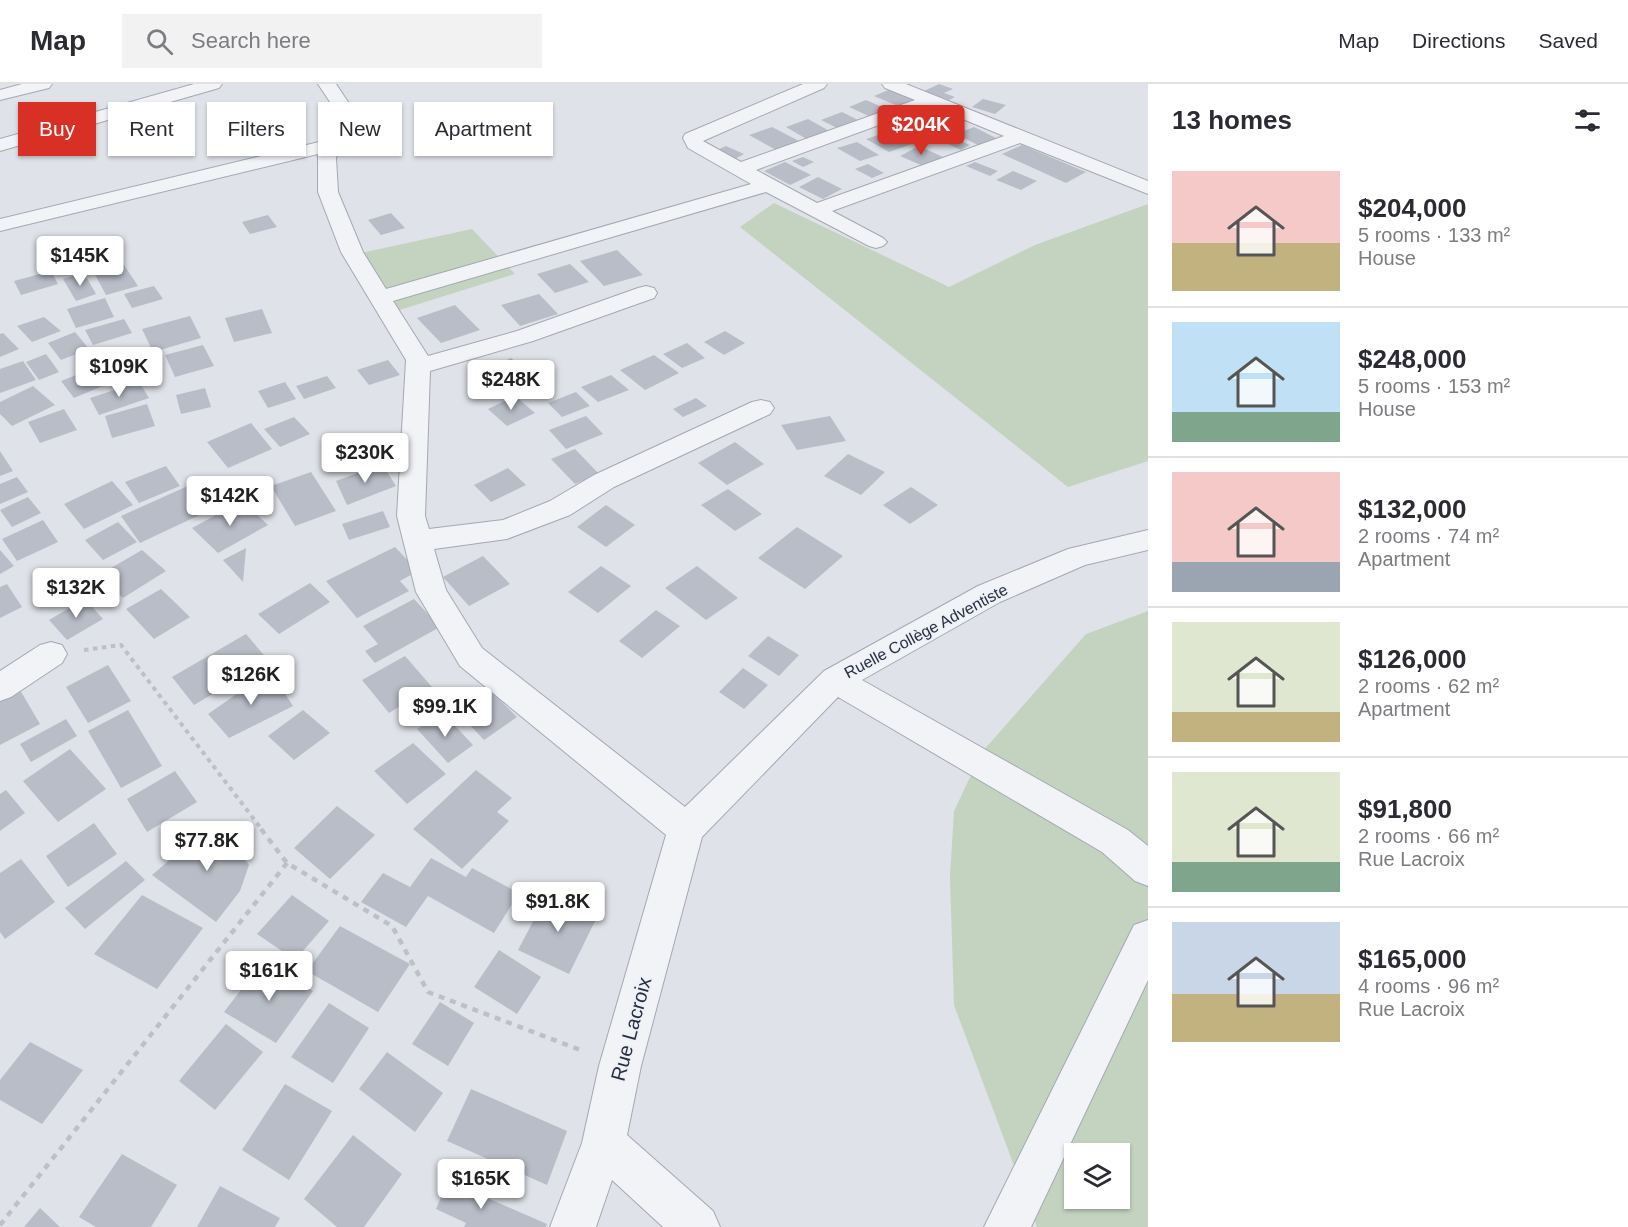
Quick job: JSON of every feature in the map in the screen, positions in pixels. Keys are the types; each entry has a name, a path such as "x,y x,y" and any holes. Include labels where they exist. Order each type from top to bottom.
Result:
{"street":[{"path":"0,96 43,84"},
{"path":"142,84 164,97"},
{"path":"0,145 213,84"},
{"path":"327,84 339,102"},
{"path":"818,84 692,138 695,144 876,242"},
{"path":"891,84 1148,188"},
{"path":"740,169 932,100"},
{"path":"815,210 1019,137"},
{"path":"0,225 318,148"},
{"path":"327,156 328,192 352,252 418,360 411,516 431,592 471,657 686,829"},
{"path":"379,298 768,185"},
{"path":"417,367 525,336 645,293"},
{"path":"417,541 507,529 560,508 604,481 761,408"},
{"name":"Ruelle Collège Adventiste","path":"686,829 835,680 989,594 1078,555 1148,540"},
{"path":"0,688 51,654"},
{"path":"835,680 1115,842 1148,869"},
{"name":"Rue Lacroix","path":"573,1227 604,1143 620,1066 686,829"},
{"path":"1007,1227 1148,938"},
{"path":"604,1143 697,1227"}],"path":[{"path":"51,654 120,645 287,863 392,926 428,992 620,1066"},
{"path":"0,1225 287,863"}],"green space":[{"path":"774,203 949,287 1035,245 1148,204 1148,461 1068,487 740,227"},
{"path":"472,229 515,274 393,312 361,253"},
{"path":"1148,611 1148,1227 1037,1227 954,1005 950,877 954,811 982,752 1086,634"}],"building":[{"path":"939,84 953,89 944,93 955,97 949,100 924,91"},
{"path":"891,89 914,100 898,106 874,96"},
{"path":"983,99 1006,105 995,114 972,107"},
{"path":"866,100 889,110 873,118 849,107"},
{"path":"936,109 958,117 941,125 920,117"},
{"path":"842,112 864,123 843,131 821,120"},
{"path":"808,119 833,133 810,141 786,127"},
{"path":"914,121 942,132 926,140 899,128"},
{"path":"772,127 801,142 778,151 749,135"},
{"path":"974,127 996,138 978,145 956,134"},
{"path":"891,131 915,143 889,152 866,139"},
{"path":"946,135 970,145 961,150 937,139"},
{"path":"857,142 879,155 860,161 837,148"},
{"path":"1022,145 1086,172 1066,183 1002,154"},
{"path":"726,146 744,154 735,159 717,150"},
{"path":"919,146 943,157 923,166 900,156"},
{"path":"803,157 814,162 803,167 792,161"},
{"path":"785,162 811,175 790,185 764,171"},
{"path":"975,162 998,171 990,176 966,166"},
{"path":"868,164 884,173 872,178 855,169"},
{"path":"1013,171 1037,181 1021,190 996,180"},
{"path":"818,177 842,189 823,199 799,187"},
{"path":"391,213 405,228 381,235 368,220"},
{"path":"268,215 277,227 250,234 242,222"},
{"path":"109,240 119,255 84,265 75,249"},
{"path":"617,250 643,275 604,286 580,261"},
{"path":"120,259 138,286 106,295 91,267"},
{"path":"570,264 589,282 555,293 537,274"},
{"path":"51,271 58,284 21,295 14,281"},
{"path":"84,273 96,294 76,301 63,279"},
{"path":"154,286 163,299 132,308 124,294"},
{"path":"539,294 558,314 520,326 501,305"},
{"path":"105,298 114,317 76,328 67,309"},
{"path":"455,305 480,330 441,343 417,318"},
{"path":"262,309 272,333 234,342 225,318"},
{"path":"190,316 201,338 153,352 142,329"},
{"path":"44,317 61,331 32,342 17,326"},
{"path":"124,319 132,333 93,345 85,330"},
{"path":"725,331 745,343 724,355 704,342"},
{"path":"75,332 89,349 61,360 48,343"},
{"path":"3,333 19,349 0,357 0,334"},
{"path":"687,343 705,358 682,368 663,354"},
{"path":"203,345 214,366 175,377 165,355"},
{"path":"125,348 140,363 112,372 100,357"},
{"path":"46,354 59,372 39,380 26,362"},
{"path":"654,355 679,373 645,390 620,370"},
{"path":"511,358 534,377 501,392 478,372"},
{"path":"388,360 400,375 369,385 357,370"},
{"path":"23,361 36,380 0,393 0,369"},
{"path":"99,366 112,382 74,398 61,381"},
{"path":"611,375 629,390 598,402 581,387"},
{"path":"327,376 336,388 304,399 296,386"},
{"path":"139,382 149,398 99,415 90,398"},
{"path":"285,382 296,399 268,408 258,391"},
{"path":"33,386 55,405 12,426 0,414 0,402"},
{"path":"205,388 211,407 181,414 176,395"},
{"path":"576,392 590,406 562,417 548,403"},
{"path":"515,396 535,413 507,426 488,409"},
{"path":"696,398 707,406 683,417 673,409"},
{"path":"147,404 155,426 112,438 105,416"},
{"path":"64,409 77,430 40,443 28,422"},
{"path":"586,416 603,434 566,449 549,430"},
{"path":"830,416 846,441 797,450 781,425"},
{"path":"294,417 310,434 280,447 264,429"},
{"path":"251,423 272,449 228,468 207,442"},
{"path":"735,442 764,464 727,485 698,463"},
{"path":"575,449 599,474 575,484 551,459"},
{"path":"0,451 13,471 0,476"},
{"path":"848,454 885,472 861,495 824,476"},
{"path":"382,464 396,486 347,505 336,481"},
{"path":"166,466 180,486 139,503 125,482"},
{"path":"508,468 526,485 491,502 474,485"},
{"path":"311,472 336,511 295,526 271,486"},
{"path":"17,477 28,492 0,504 0,484"},
{"path":"112,481 133,505 84,529 64,504"},
{"path":"190,485 210,510 140,543 121,516"},
{"path":"911,487 938,505 910,524 883,505"},
{"path":"728,489 762,514 735,531 701,505"},
{"path":"28,497 41,513 12,527 0,510"},
{"path":"242,501 268,525 218,553 192,528"},
{"path":"606,505 635,525 606,547 577,527"},
{"path":"383,511 390,527 349,540 342,524"},
{"path":"43,520 58,542 17,561 2,539"},
{"path":"118,522 137,542 103,560 85,540"},
{"path":"797,527 843,556 805,589 758,558"},
{"path":"395,547 418,571 400,581 409,591 357,618 326,581"},
{"path":"246,548 243,582 223,560"},
{"path":"0,550 14,566 0,574"},
{"path":"142,550 166,571 123,598 99,575"},
{"path":"483,556 510,584 469,606 443,577"},
{"path":"601,566 631,586 598,613 568,592"},
{"path":"697,566 738,598 706,620 665,588"},
{"path":"310,583 330,602 279,634 258,614"},
{"path":"7,584 22,607 0,618 0,587"},
{"path":"161,589 190,617 154,639 126,609"},
{"path":"85,599 103,619 67,640 49,620"},
{"path":"414,599 440,627 375,663 365,651 378,644 363,626"},
{"path":"656,610 680,626 642,658 619,641"},
{"path":"246,634 269,661 194,705 172,677"},
{"path":"768,636 799,655 779,676 748,656"},
{"path":"405,656 432,687 389,713 362,680"},
{"path":"108,665 131,701 88,723 66,687"},
{"path":"743,668 768,685 744,709 719,692"},
{"path":"270,671 293,706 229,738 208,714"},
{"path":"486,686 517,717 484,740 453,707"},
{"path":"20,690 40,724 0,745 0,700"},
{"path":"128,710 162,766 121,788 88,731"},
{"path":"303,710 330,733 294,760 268,736"},
{"path":"443,713 473,745 448,763 417,729"},
{"path":"66,719 77,736 31,762 20,744"},
{"path":"413,743 446,774 407,804 374,771"},
{"path":"70,749 106,789 58,822 23,781"},
{"path":"476,770 512,798 497,812 509,821 462,869 413,829"},
{"path":"175,771 197,802 147,832 127,799"},
{"path":"6,790 25,813 0,831 0,794"},
{"path":"337,806 375,835 330,879 294,848"},
{"path":"215,821 249,865 240,891 216,922 152,875"},
{"path":"94,823 117,854 68,887 46,856"},
{"path":"431,858 466,877 472,868 519,893 494,933 428,896 406,927 361,902 383,873 410,887"},
{"path":"21,859 55,902 5,939 0,932 0,873"},
{"path":"126,861 145,880 85,929 65,908"},
{"path":"548,893 598,915 569,974 518,950"},
{"path":"142,895 203,928 157,989 94,954"},
{"path":"292,895 329,921 295,960 257,934"},
{"path":"340,926 410,964 378,1012 307,971"},
{"path":"499,950 541,977 517,1014 474,987"},
{"path":"263,961 313,991 276,1043 224,1012"},
{"path":"440,1002 474,1023 448,1066 412,1044"},
{"path":"329,1003 369,1028 333,1083 291,1057"},
{"path":"226,1024 263,1052 215,1110 179,1081"},
{"path":"30,1042 83,1070 42,1124 0,1100 0,1080"},
{"path":"387,1052 443,1093 415,1132 359,1089"},
{"path":"285,1084 332,1111 289,1180 242,1150"},
{"path":"471,1089 567,1131 547,1185 447,1141"},
{"path":"353,1135 402,1174 364,1227 337,1227 304,1199"},
{"path":"122,1154 177,1185 151,1227 96,1227 79,1217"},
{"path":"448,1181 547,1224 546,1227 464,1227 466,1223 436,1209"},
{"path":"220,1186 280,1218 275,1227 197,1227"},
{"path":"40,1208 60,1227 24,1227"}]}
